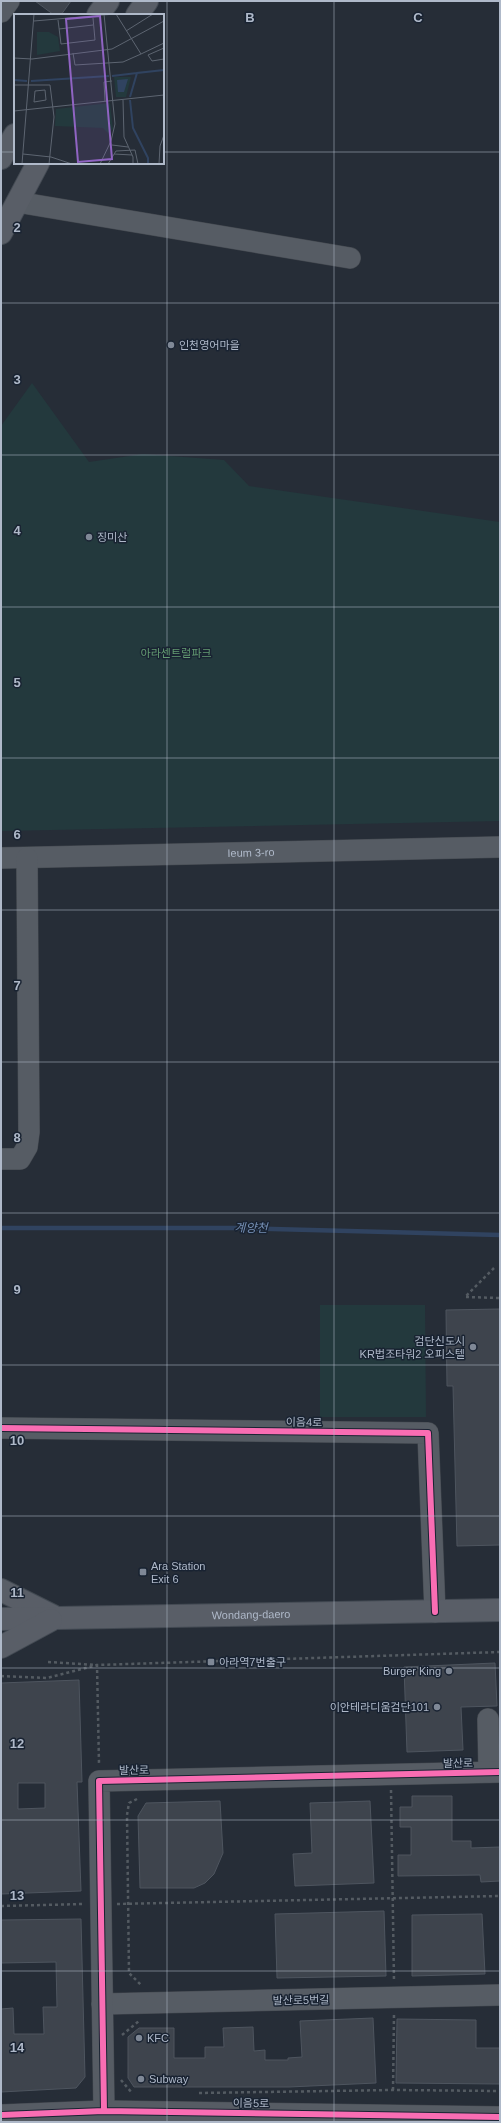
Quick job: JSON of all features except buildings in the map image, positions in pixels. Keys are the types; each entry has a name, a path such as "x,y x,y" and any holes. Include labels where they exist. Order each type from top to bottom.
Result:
{"main road":[{"path":"99,14 108,1"},
{"path":"138,14 147,1"},
{"path":"1,158 14,137"},
{"path":"1,233 37,164"},
{"path":"1,1590 56,1618"},
{"name":"Wondang-daero","path":"1,1619 500,1610"},
{"path":"1,1647 56,1618"}],"street":[{"path":"1,12 9,1"},
{"path":"17,202 350,258"},
{"name":"Ieum 3-ro","path":"1,858 500,847"},
{"path":"1,1159 20,1159 27,1147 29,1132 27,858"},
{"name":"이음4로","path":"1,1428 428,1433 435,1612"},
{"path":"488,1719 494,1772"},
{"name":"발산로","path":"104,2111 99,1780 494,1772"},
{"name":"발산로5번길","path":"102,2004 394,2010 500,1995"},
{"name":"이음5로","path":"1,2115 104,2111 500,2117"}],"path":[{"path":"497,1268 465,1297 500,1298"},
{"path":"48,1662 97,1665 500,1652"},
{"path":"1,1676 47,1678 97,1665"},
{"path":"97,1665 99,1765"},
{"path":"93,1766 107,1765"},
{"path":"393,2090 394,2010 391,1788 398,1788"},
{"path":"129,1973 127,1815 129,1802 141,1797"},
{"path":"1,1906 500,1896"},
{"path":"121,2041 122,2034 140,2020"},
{"path":"121,2072 121,2080 133,2094"},
{"path":"196,2093 393,2090 500,2091"}],"green space":[{"name":"아라센트럴파크","path":"32,383 89,462 143,454 224,460 249,486 500,522 500,821 1,831 1,426"},
{"path":"320,1305 425,1305 426,1417 320,1417"}],"waterway":[{"name":"계양천","path":"1,1228 233,1228 500,1235"}],"cycle path":[{"path":"1,1428 428,1433 435,1612"},
{"path":"104,2111 99,1781 500,1772"},
{"path":"1,2115 104,2111 500,2117"}],"place":[{"name":"인천영어마을","path":"171,345"},
{"name":"징미산","path":"89,537"},
{"name":"검단신도시 KR법조타워2 오피스텔","path":"473,1347"},
{"name":"Ara Station Exit 6","path":"143,1572"},
{"name":"아라역7번출구","path":"211,1662"},
{"name":"Burger King","path":"449,1671"},
{"name":"이안테라디움검단101","path":"437,1707"},
{"name":"KFC","path":"139,2038"},
{"name":"Subway","path":"141,2079"}]}
